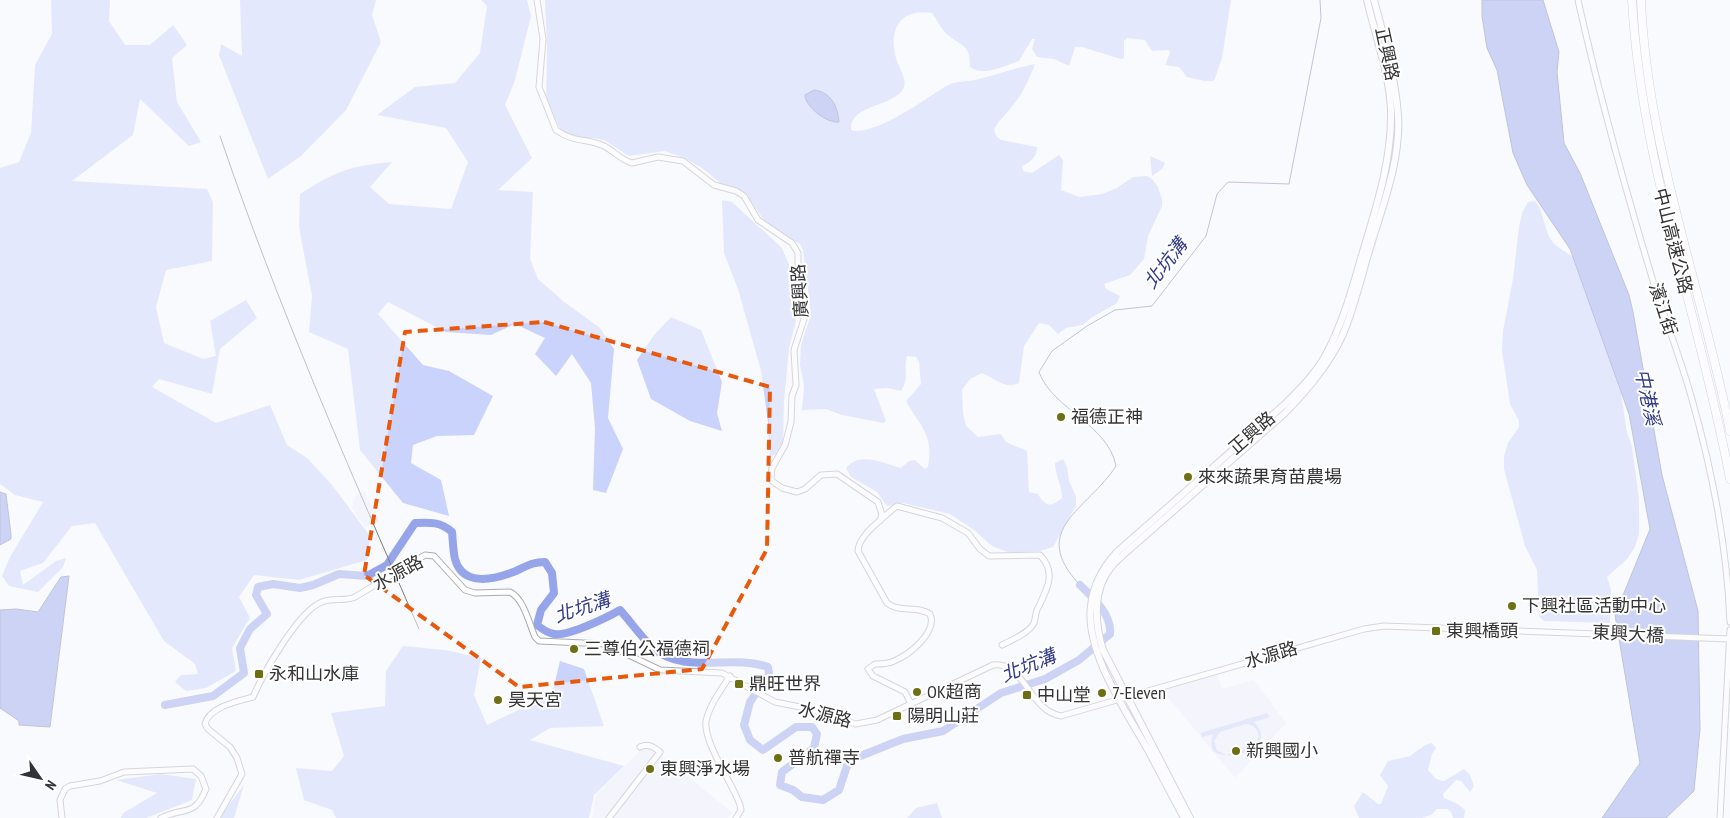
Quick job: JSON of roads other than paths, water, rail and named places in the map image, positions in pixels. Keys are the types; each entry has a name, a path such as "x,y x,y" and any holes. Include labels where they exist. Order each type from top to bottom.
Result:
{"highway":[{"name":"中山高速公路","path":"1632,0 1637,63 1656,175 1712,398 1730,479"},
{"name":"中山高速公路","path":"1641,0 1647,70 1665,171 1730,431"}],"main road":[{"name":"正興路","path":"1184,818 1091,630 1090,607 1103,569 1117,552 1285,404 1306,382 1323,359 1338,330 1378,204 1388,163 1391,132 1391,108 1388,86 1367,0"},
{"name":"正興路","path":"1096,640 1097,614 1102,585 1110,569 1166,516 1285,413 1308,389 1325,366 1343,334 1389,185 1395,155 1398,116 1395,91 1374,0"},
{"name":"正興路","path":"1123,698 1190,818"}],"street":[{"name":"廣興路","path":"537,0 544,39 539,87 556,130 572,140 588,141 604,146 632,163 658,157 683,161 714,185 736,191 744,196 758,220 792,243 798,253 798,285 804,319 794,350 796,385 792,396 791,422 785,445 772,468 771,478 782,488 797,492 805,489 821,475 837,474 878,502 882,515 880,521"},
{"name":"濱江街","path":"1578,0 1597,86 1654,282 1691,396 1712,484 1728,570 1730,622"},
{"path":"912,704 905,692 873,676 868,669 875,664 886,664 904,656 920,643 931,627 932,620 930,614 925,611 891,606 867,572 858,551 858,546 880,521 897,506 914,512 926,512 942,518 968,532 980,549 990,556 1040,555 1048,564 1045,597 1037,609 1034,623 1025,632 1002,645"},
{"name":"水源路","path":"217,818 242,774 237,758 230,747 208,729 205,724 206,718 211,713 240,700 253,698 260,680 298,621 313,606 333,599 348,600 355,597 425,555 434,556 458,585 465,590 475,593 510,592 514,594 519,600 535,637 542,642 606,644 660,670 722,673 786,706 810,709 856,724 877,720 994,664 1009,667 1022,680 1029,692 1049,712 1061,716 1364,629 1404,625 1527,630"},
{"name":"東興大橋","path":"1527,630 1730,639"},
{"path":"1720,818 1730,630"},
{"path":"730,676 712,705 706,729 738,800 741,810 736,818"},
{"path":"609,818 660,752 654,747 645,745 640,747"},
{"path":"62,818 60,800 65,789 70,786 100,781 124,772 193,768 201,776 206,789 198,807 191,812 161,818"}],"water":[{"name":"中港溪","path":"1482,0 1543,0 1559,52 1557,72 1564,143 1580,173 1629,295 1633,312 1662,475 1698,611 1700,729 1694,791 1666,818 1602,818 1640,763 1615,615 1650,529 1629,414 1570,249 1527,185 1513,153 1497,70 1487,48 1482,16"},
{"path":"814,90 820,91 829,97 837,111 839,122 823,118 809,105 805,95"},
{"path":"0,492 6,494 11,539 0,545"},
{"path":"69,576 50,727 19,725 19,721 0,708 0,610 16,609 38,612 61,577"}],"waterway":[{"name":"北坑溝","path":"1080,585 1065,566 1059,549 1061,534 1078,508 1116,466 1111,451 1103,439 1056,397 1046,385 1039,372 1052,351 1087,326 1115,310 1152,306 1206,236 1217,194 1228,182 1289,184 1321,18 1320,0"},
{"name":"北坑溝","path":"165,705 213,696 244,673 240,648 250,629 267,614 256,595 258,587 273,584 300,588 313,585 339,574 367,576 387,565 415,523 435,523 444,526 452,532 454,556 459,568 473,578 499,577 533,564 545,562 552,573 554,593 541,610 537,625 550,633 560,634 577,630 620,610 649,644 665,656 679,661 739,662 768,667 769,674 750,702 744,725 750,740 763,750 796,727 812,727 817,734 814,748 782,772 780,785 793,790 802,797 823,800 839,790 847,766 853,759 903,739 943,731 1001,693 1045,679 1079,660 1110,634 1110,627 1105,613 1080,585"}],"railway":[{"path":"220,136 289,323 419,629"}],"place":[{"name":"福德正神","path":"1061,417"},
{"name":"來來蔬果育苗農場","path":"1188,477"},
{"name":"下興社區活動中心","path":"1512,606"},
{"name":"東興橋頭","path":"1436,631"},
{"name":"三尊伯公福德祠","path":"574,649"},
{"name":"永和山水庫","path":"259,674"},
{"name":"鼎旺世界","path":"739,684"},
{"name":"OK超商","path":"917,692"},
{"name":"7-Eleven","path":"1102,693"},
{"name":"中山堂","path":"1027,695"},
{"name":"昊天宮","path":"498,700"},
{"name":"陽明山莊","path":"897,716"},
{"name":"新興國小","path":"1236,751"},
{"name":"普航禪寺","path":"778,758"},
{"name":"東興淨水場","path":"650,769"}]}
